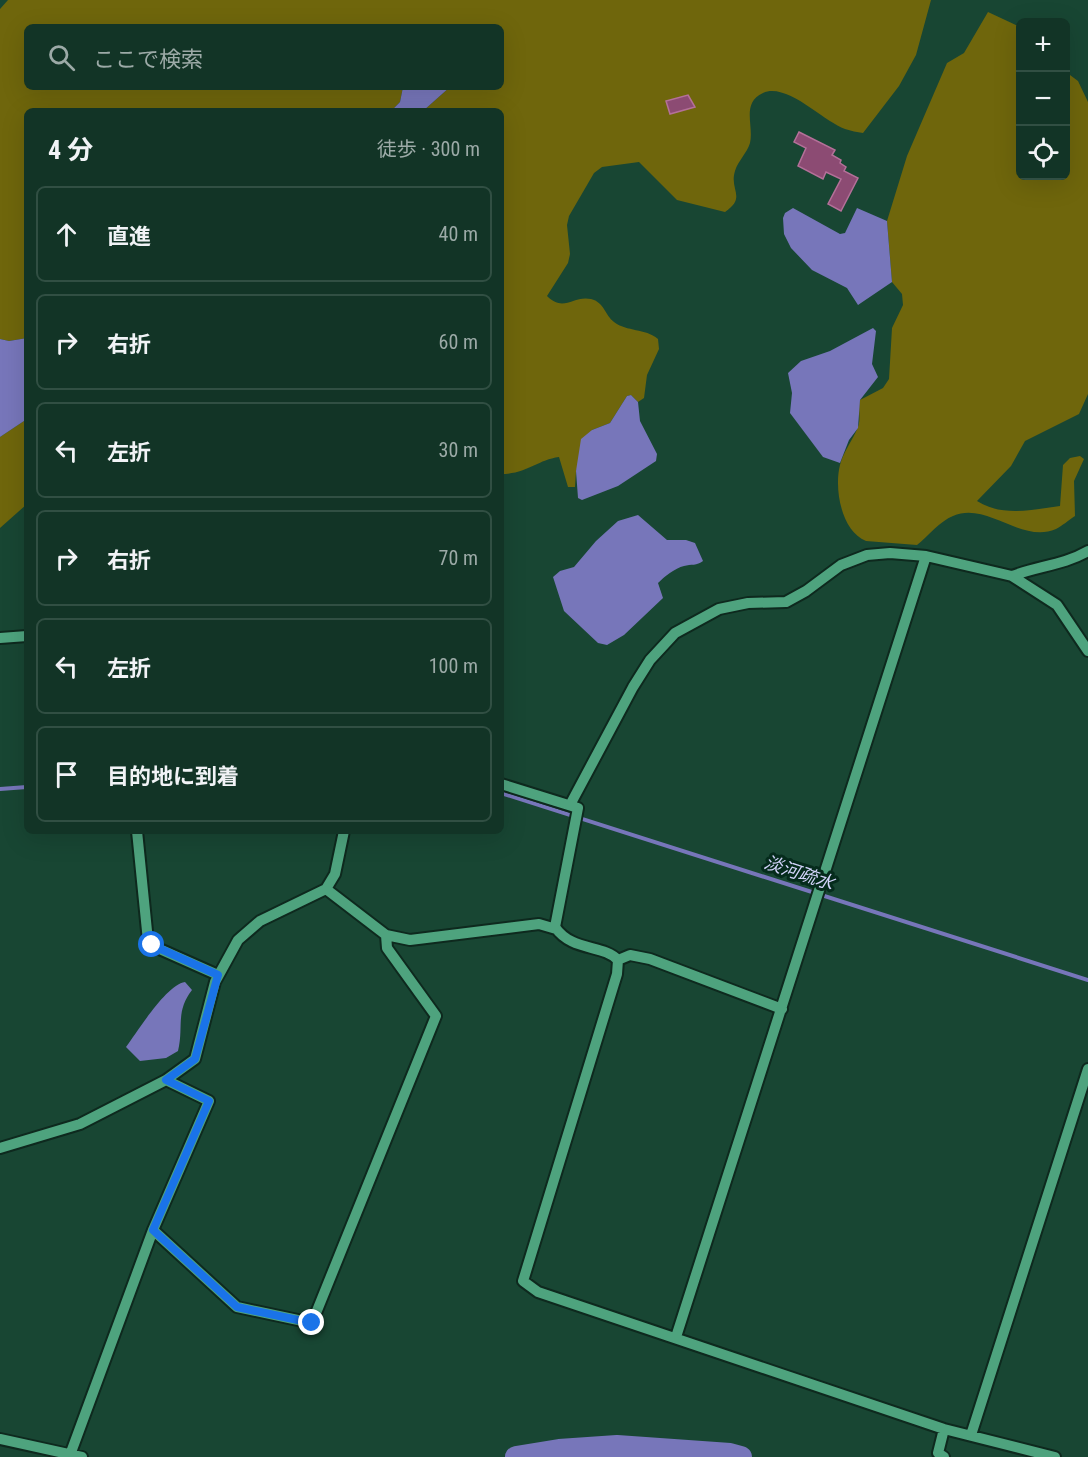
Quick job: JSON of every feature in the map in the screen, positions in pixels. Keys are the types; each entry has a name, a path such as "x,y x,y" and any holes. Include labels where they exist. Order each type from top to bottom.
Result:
{"street":[{"path":"1012,576 1031,569 1070,562 1088,551"},
{"path":"570,805 633,687 650,660 675,633 719,609 748,603 786,602 806,591 841,565 867,555 890,553 926,556 1012,576 1057,604 1088,651"},
{"path":"676,1337 926,556"},
{"path":"0,638 24,636"},
{"path":"504,785 578,808 578,817 562,882 556,929"},
{"path":"137,834 148,941 155,947 218,975"},
{"path":"0,1148 80,1124 166,1080 195,1059 218,975 238,940 260,921 326,889 335,874 343,834"},
{"path":"326,889 386,935 410,940 539,924 556,929 576,944 608,953 618,960"},
{"path":"153,1230 237,1307 312,1323 436,1016 387,948 386,935"},
{"path":"618,960 630,955 650,959 782,1009"},
{"path":"618,960 617,974 523,1281 538,1292 944,1429 1055,1457"},
{"path":"971,1435 1088,1069"},
{"path":"70,1455 153,1230 209,1101 166,1080"},
{"path":"944,1429 938,1454 944,1457"},
{"path":"0,1439 31,1452 82,1457"}],"shaded area":[{"path":"8,0 931,0 916,55 899,86 863,133 836,125 805,104 783,93 773,91 756,97 750,108 750,143 735,171 735,202 725,212 677,200 639,162 602,167 594,173 569,216 567,225 570,254 568,263 547,296 559,303 591,299 602,306 611,319 619,325 647,333 658,339 659,349 647,375 644,398 638,402 631,395 627,396 610,423 592,430 576,471 575,487 568,487 559,457 518,472 504,474 504,108 426,108 447,90 504,90 504,24 24,24 24,90 402,90 400,102 394,108 24,108 24,338 9,341 0,339 0,9"},
{"path":"988,12 1016,25 1016,180 1070,180 1070,75 1078,81 1088,102 1088,394 1079,414 1025,441 1011,466 977,501 1007,511 1060,506 1063,465 1070,458 1080,456 1084,459 1074,481 1075,516 1056,529 1043,532 1017,528 991,517 966,513 943,521 917,545 866,541 857,536 845,519 839,497 838,474 843,455 858,427 860,400 883,388 889,379 892,328 903,305 902,294 892,282 887,221 907,156 947,63 964,53"},
{"path":"402,90 447,90 426,108 394,108 400,102"},
{"path":"793,208 840,234 845,233 857,208 887,221 892,282 858,305 847,288 812,270 791,248 784,234 783,218 785,213"},
{"path":"873,328 876,331 872,364 878,377 860,400 858,428 849,440 840,463 823,457 790,413 792,393 788,373 801,361 830,351"},
{"path":"24,338 24,421 0,437 0,339 9,341"},
{"path":"631,395 638,402 640,421 657,454 656,461 618,486 582,500 578,498 576,471 581,439 592,430 610,423 627,396"},
{"path":"24,421 24,507 0,528 0,437"},
{"path":"638,515 667,540 686,540 695,543 703,561 681,567 666,576 658,583 663,598 624,635 607,645 598,643 564,611 553,577 560,571 574,567 596,541 618,521"},
{"path":"185,982 192,990 183,1005 178,1051 166,1058 140,1061 126,1047 169,991"}],"building":[{"path":"688,95 695,107 670,114 666,101"},
{"path":"799,132 835,150 832,155 841,160 840,163 846,167 844,171 858,178 841,211 828,204 841,179 826,172 823,179 798,166 806,148 794,142"}],"waterway":[{"name":"淡河疏水","path":"0,789 24,787"},
{"name":"淡河疏水","path":"504,794 1088,980"},
{"path":"516,1457 559,1450 617,1446 730,1454 741,1457"}],"route":[{"path":"152,945 218,975 214,982 195,1059 166,1080 209,1101 153,1230 237,1307 312,1323"}]}
